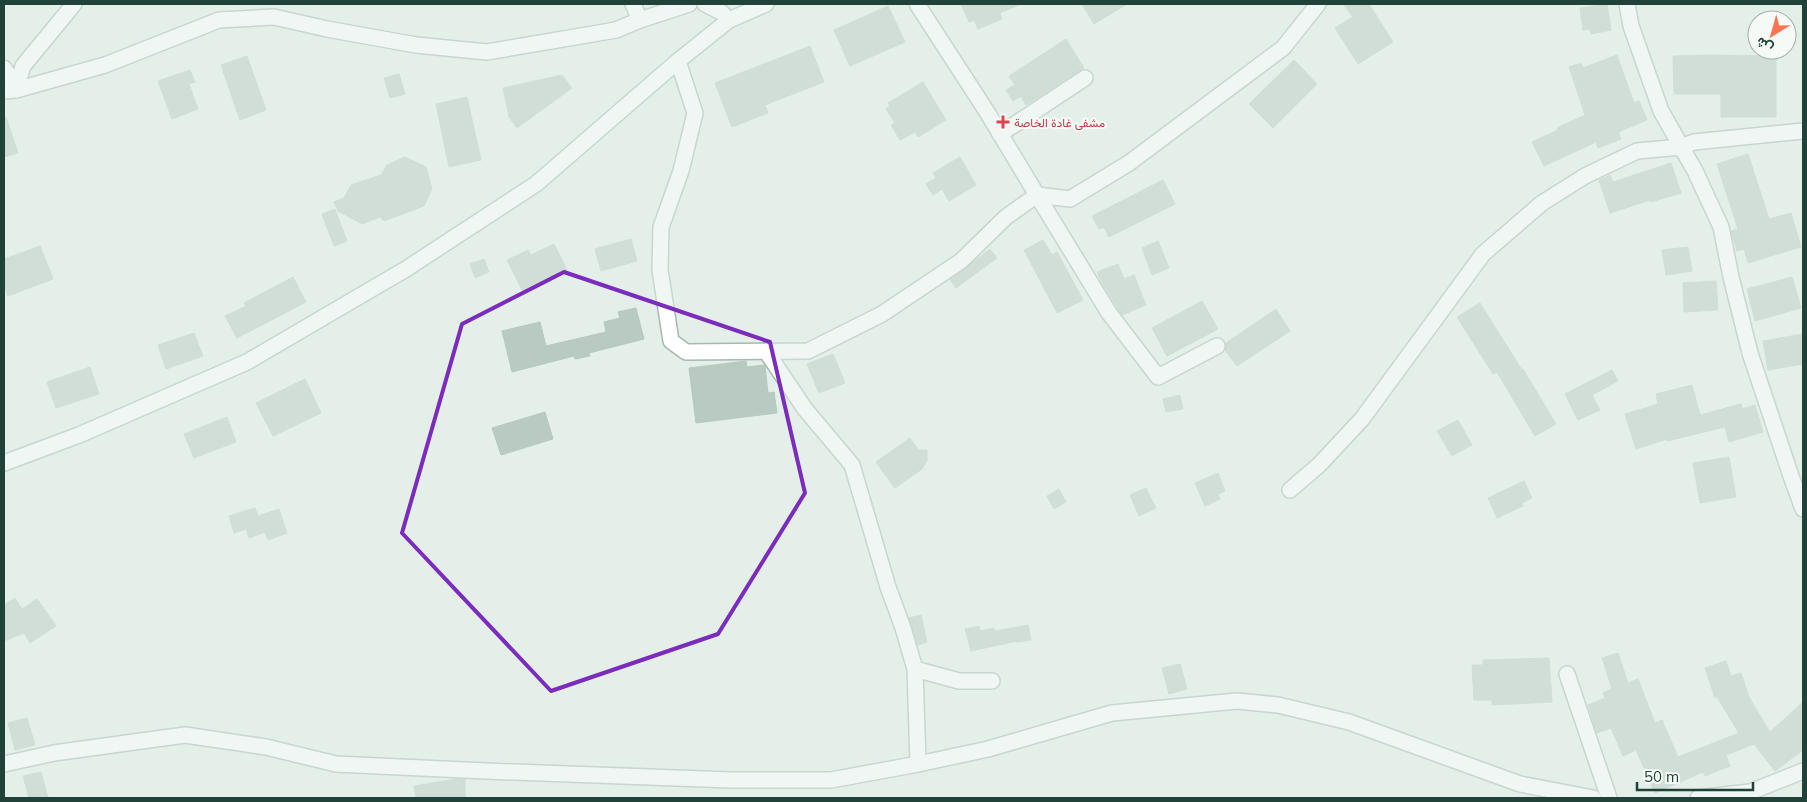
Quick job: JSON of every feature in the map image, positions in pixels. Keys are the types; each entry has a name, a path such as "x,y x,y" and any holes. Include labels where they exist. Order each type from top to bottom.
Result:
{"street":[{"path":"12,90 23,66 74,4"},
{"path":"632,4 640,20"},
{"path":"12,90 105,65 219,20 274,18 416,45 487,52 616,30 689,4"},
{"path":"705,4 721,12 730,20"},
{"path":"4,463 79,435 247,362 406,269 536,184 678,61 730,20 766,4"},
{"path":"917,4 1000,134 1109,313 1158,377 1217,346"},
{"path":"678,61 695,113 681,170 661,227 660,270 671,341 686,352 808,351 882,314 961,261 1006,218 1037,195 1070,199 1129,163 1283,48 1318,4"},
{"path":"1627,4 1631,26 1661,111 1695,171 1721,227 1750,353 1803,509"},
{"path":"4,68 12,90"},
{"path":"1000,134 1085,78"},
{"path":"1290,490 1319,465 1362,419 1483,254 1542,203 1585,176 1637,151 1682,147 1694,142 1803,131"},
{"path":"766,351 805,409 852,465 888,587 915,669 918,764"},
{"path":"915,669 959,681 992,681"},
{"path":"1567,674 1609,798"},
{"path":"4,764 54,753 185,735 266,747 336,764 486,772 720,779 831,780 988,749 1112,713 1237,701 1278,705 1349,722 1520,784 1593,798"},
{"path":"1698,798 1750,792 1803,771"}],"highlighted area":[{"path":"564,272 770,342 805,493 718,634 551,691 402,533 462,324"}],"building":[{"path":"961,4 1021,4 1000,13 1002,19 978,29 974,20 969,22"},
{"path":"1082,4 1127,4 1094,24"},
{"path":"1343,4 1369,4 1393,42 1358,64 1335,28 1353,17"},
{"path":"1607,4 1611,30 1591,34 1590,29 1583,30 1580,8"},
{"path":"888,6 905,42 850,66 834,30"},
{"path":"1066,39 1084,68 1026,105 1021,96 1013,101 1006,90 1015,85 1009,76"},
{"path":"810,46 824,82 765,105 768,113 732,127 715,83"},
{"path":"1617,55 1634,103 1639,101 1647,120 1618,132 1621,139 1598,148 1596,142 1544,166 1532,142 1585,115 1569,67 1581,63 1583,68"},
{"path":"247,56 266,110 240,120 221,65"},
{"path":"1673,56 1747,56 1747,60 1776,60 1776,117 1721,117 1721,94 1674,94"},
{"path":"1294,60 1317,84 1273,128 1249,104"},
{"path":"190,70 195,82 189,84 198,109 172,119 158,81"},
{"path":"399,74 405,94 390,98 384,78"},
{"path":"562,75 572,88 517,128 509,117 503,88"},
{"path":"923,82 946,120 918,137 915,132 900,140 891,125 895,123 886,109 890,106 888,103"},
{"path":"467,97 481,160 449,167 436,104"},
{"path":"6,117 18,153 4,157 4,118"},
{"path":"1748,154 1769,219 1791,213 1801,247 1748,263 1744,249 1737,251 1731,231 1738,229 1717,164"},
{"path":"405,157 426,167 432,189 424,206 384,221 380,217 362,224 338,211 334,202 344,198 351,185 381,175 387,165"},
{"path":"960,157 976,185 949,201 942,189 933,195 926,184 936,178 933,173"},
{"path":"1671,163 1681,193 1651,202 1650,200 1610,213 1599,180 1610,175 1613,182"},
{"path":"1163,180 1175,204 1109,237 1104,227 1099,229 1092,216"},
{"path":"335,209 347,241 334,246 322,214"},
{"path":"631,239 637,261 601,271 595,249"},
{"path":"1043,240 1052,255 1057,252 1083,300 1057,313 1024,250"},
{"path":"1158,241 1169,268 1152,275 1142,248"},
{"path":"554,244 567,270 523,292 507,260 528,250 531,255"},
{"path":"40,246 53,279 8,296 4,285 4,259"},
{"path":"1688,247 1692,271 1666,275 1662,250"},
{"path":"990,249 997,258 956,288 950,280"},
{"path":"484,259 489,272 475,278 470,264"},
{"path":"1118,264 1124,279 1134,275 1146,305 1122,315 1097,272"},
{"path":"293,277 306,302 237,338 225,316 246,306 244,303"},
{"path":"1792,277 1801,308 1755,321 1747,289"},
{"path":"1716,281 1718,310 1684,312 1683,283"},
{"path":"1202,301 1218,329 1167,356 1152,328"},
{"path":"1480,303 1556,424 1535,436 1497,372 1493,374 1457,317"},
{"path":"636,308 644,339 589,353 590,356 575,359 574,356 512,372 502,331 540,322 546,346 606,332 604,322 620,318 618,312"},
{"path":"1276,309 1290,331 1237,366 1225,350 1226,343"},
{"path":"194,333 203,356 166,369 158,345"},
{"path":"1803,334 1803,364 1768,370 1763,341"},
{"path":"833,354 845,383 819,393 807,364"},
{"path":"746,361 747,367 765,366 768,393 774,392 777,413 696,423 689,368"},
{"path":"90,367 99,394 56,408 47,382"},
{"path":"1612,370 1618,381 1592,395 1600,410 1578,420 1565,394"},
{"path":"305,379 321,413 273,436 256,403"},
{"path":"1692,385 1700,415 1741,404 1742,409 1755,405 1763,432 1729,442 1725,427 1667,441 1667,439 1636,449 1625,414 1658,404 1656,394"},
{"path":"1180,395 1183,409 1166,412 1163,399"},
{"path":"545,412 553,439 501,455 492,428"},
{"path":"227,417 236,442 194,458 184,434"},
{"path":"1458,420 1472,445 1452,456 1437,431"},
{"path":"910,438 918,450 927,450 927,461 922,469 895,488 876,462"},
{"path":"1729,457 1736,497 1700,503 1693,463"},
{"path":"1218,473 1225,491 1218,494 1220,499 1205,506 1195,483"},
{"path":"1524,481 1532,498 1522,503 1523,506 1497,518 1488,498"},
{"path":"1146,488 1156,508 1139,516 1130,495"},
{"path":"1059,489 1066,502 1054,509 1047,496"},
{"path":"255,508 258,516 279,509 287,533 268,540 265,532 249,538 246,529 234,533 229,516"},
{"path":"15,598 22,609 37,599 56,626 30,643 24,633 4,641 4,605"},
{"path":"921,615 927,642 918,645 909,618"},
{"path":"1028,625 1031,640 1017,641 971,651 965,629 979,626 980,631 994,628 995,631"},
{"path":"1618,653 1628,683 1638,679 1655,723 1662,720 1678,757 1739,733 1717,697 1715,698 1705,668 1726,661 1731,676 1741,673 1749,697 1770,732 1803,702 1803,750 1775,771 1754,744 1726,755 1730,766 1705,776 1703,772 1655,793 1636,750 1623,756 1611,728 1597,733 1588,705 1605,698 1603,693 1612,689 1602,658"},
{"path":"1549,658 1552,702 1492,705 1492,700 1474,700 1472,665 1483,665 1483,660"},
{"path":"1180,664 1187,689 1169,694 1162,668"},
{"path":"27,718 35,745 15,750 8,723"},
{"path":"41,772 48,798 29,798 23,776"},
{"path":"465,779 465,797 416,798 414,786"}],"place":[{"name":"مشفى غادة الخاصة","path":"1003,122"}]}
